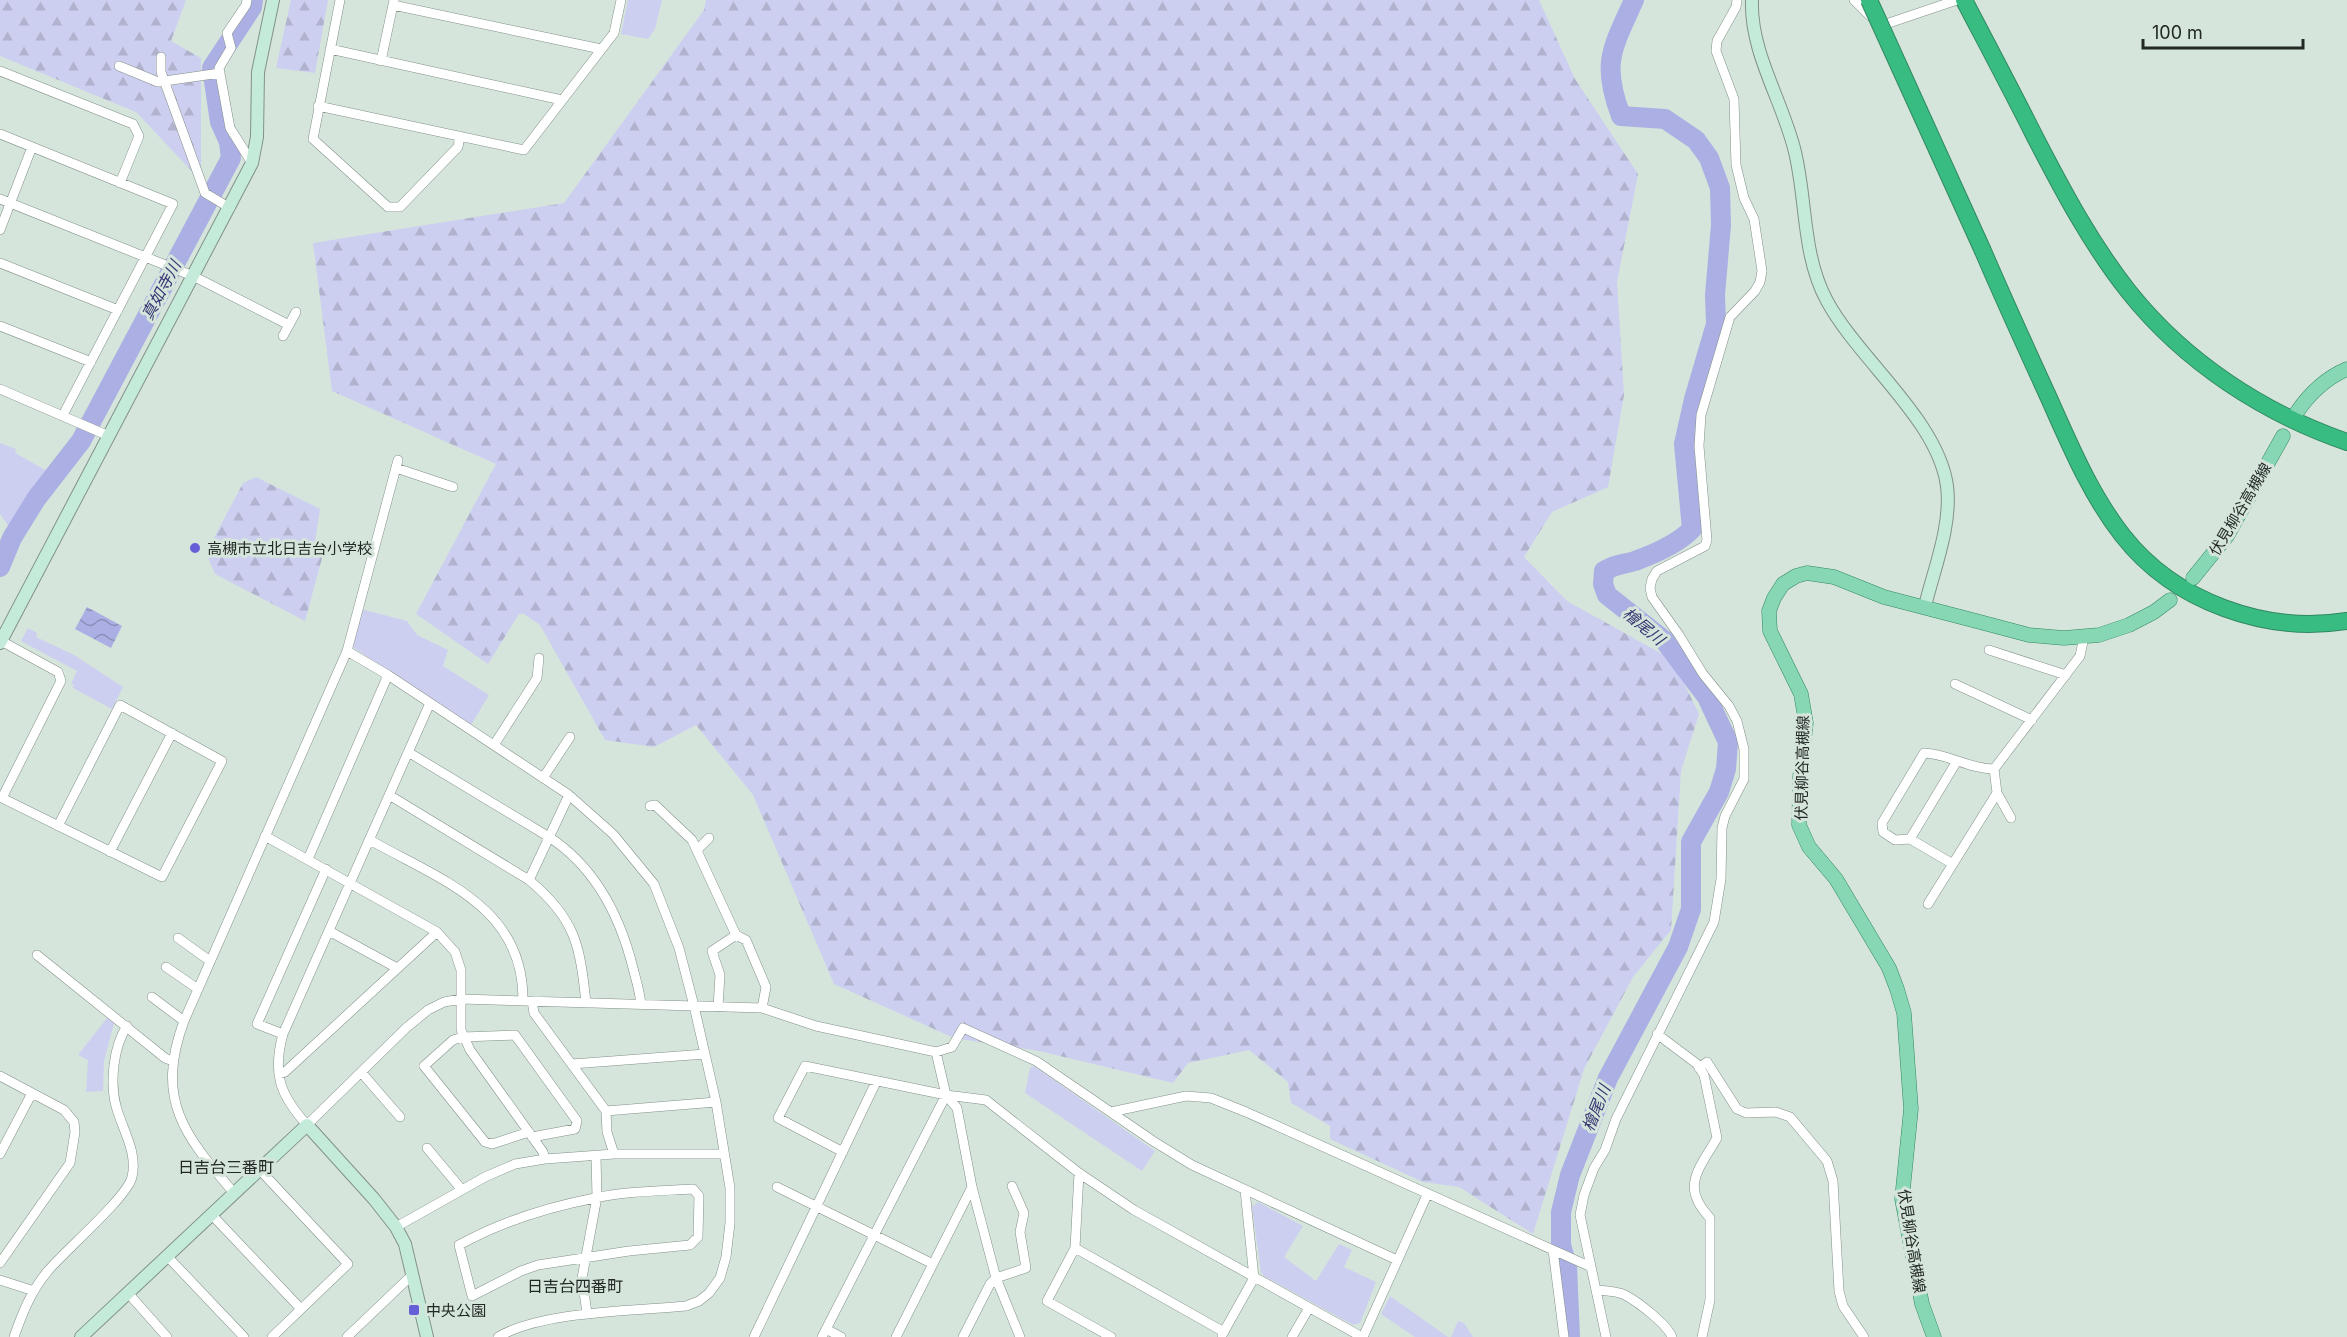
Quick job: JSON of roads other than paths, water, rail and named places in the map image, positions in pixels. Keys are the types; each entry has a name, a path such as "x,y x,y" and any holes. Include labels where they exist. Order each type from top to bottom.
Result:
{"highway":[{"path":"1869,0 2090,486 2124,537 2142,557 2185,589 2219,606 2247,616 2292,624 2347,621"},
{"path":"1964,0 2074,212 2130,294 2194,358 2229,384 2296,422 2347,442"}],"main road":[{"path":"2297,411 2308,396 2323,383 2347,369"},
{"name":"伏見柳谷高槻線","path":"2193,578 2227,536 2283,436"},
{"name":"伏見柳谷高槻線","path":"1934,1337 1922,1304 1902,1199 1911,1109 1904,1013 1898,989 1883,959 1836,879 1809,847 1799,825 1800,777 1806,723 1800,694 1770,631 1769,612 1783,584 1796,576 1808,573 1834,577 1884,597 2029,635 2064,638 2099,635 2129,625 2154,612 2170,600"}],"street":[{"path":"247,0 227,33 231,48 219,68 230,128 252,164"},
{"path":"58,826 120,705 222,761 162,877 110,852 58,826 2,798 61,681 58,672 1,642 252,164 257,137 258,72 273,0"},
{"path":"340,0 313,139 388,207 400,207 458,147 460,136"},
{"path":"318,106 524,150 614,33 621,0"},
{"path":"1606,1337 1581,1223 1584,1195 1616,1119 1714,922 1721,879 1722,828 1725,816 1744,778 1744,748 1737,721 1729,706 1703,675 1679,635 1652,597 1650,588 1657,571 1705,546 1707,540 1699,446 1701,415 1731,317 1755,291 1762,271 1754,219 1743,198 1736,165 1734,99 1716,51 1717,41 1736,7 1737,0"},
{"path":"1752,0 1755,34 1790,130 1796,155 1810,259 1818,283 1845,329 1911,413 1941,462 1947,487 1946,512 1925,606"},
{"path":"1854,0 1870,16 1886,24 1957,0"},
{"path":"381,60 393,3 602,49"},
{"path":"330,49 562,100"},
{"path":"161,57 161,72 205,193 230,208"},
{"path":"119,66 158,82 220,73"},
{"path":"0,71 133,123 139,136 120,183"},
{"path":"0,134 173,204 63,415"},
{"path":"0,230 32,147"},
{"path":"0,199 193,276 289,325"},
{"path":"0,263 118,310"},
{"path":"283,336 296,312"},
{"path":"0,326 91,362"},
{"path":"0,389 109,436"},
{"path":"234,1193 200,1153 187,1133 174,1097 172,1061 184,1021 347,651 397,464 453,487"},
{"path":"2011,818 1997,793 1994,769 2080,656 2084,637"},
{"path":"1989,650 2066,675"},
{"path":"347,651 388,675 569,795 613,834 654,884 679,948 716,1102 730,1188 730,1223 726,1257 720,1278 709,1293 699,1301 686,1306 587,1313 544,1321 498,1337"},
{"path":"494,745 537,678 539,658"},
{"path":"308,859 388,675"},
{"path":"1955,684 2032,720"},
{"path":"427,1337 405,1244 396,1227 374,1199 288,1105 279,1074 279,1049 283,1034 430,703"},
{"path":"110,852 172,734"},
{"path":"543,778 570,737"},
{"path":"408,752 561,845 591,876 618,919 626,940 641,1005"},
{"path":"1953,864 1910,839 1895,840 1883,832 1882,823 1924,753 1937,753 1980,769 1994,769"},
{"path":"1910,839 1957,761"},
{"path":"1928,904 1997,793"},
{"path":"389,795 529,880 547,895 562,913 581,957 586,1003"},
{"path":"529,880 569,795"},
{"path":"650,806 656,805 692,840 736,935 746,940 766,987 762,1008"},
{"path":"265,836 437,932 455,952 460,970 461,1030 464,1037 470,1050 543,1152 545,1159"},
{"path":"696,850 709,837"},
{"path":"370,840 467,894 487,910 516,952 528,1001 534,1013 606,1110 607,1132 614,1154"},
{"path":"283,1034 257,1024 326,869"},
{"path":"330,931 397,968"},
{"path":"279,1074 285,1072 437,932"},
{"path":"718,1007 720,975 712,951 736,935"},
{"path":"178,938 210,961"},
{"path":"37,955 165,1058 172,1061"},
{"path":"166,967 198,989"},
{"path":"152,998 184,1021"},
{"path":"81,1337 428,1010 444,1002 461,999 762,1008 816,1026 936,1052 952,1047 963,1028 1036,1061 1192,1165 1397,1260"},
{"path":"14,1337 22,1314 46,1273 116,1200 132,1178 133,1162 130,1146 116,1106 113,1088 116,1053 122,1033 127,1026"},
{"path":"1658,1034 1696,1064 1704,1075 1717,1137 1694,1177 1696,1200 1699,1207 1710,1218 1710,1300 1702,1337"},
{"path":"515,1035 577,1121 575,1129 530,1135 492,1144 484,1142 424,1066 453,1040 464,1037 515,1035"},
{"path":"936,1052 946,1095 957,1108 972,1187 996,1278 1020,1337"},
{"path":"572,1064 705,1054"},
{"path":"1699,1068 1707,1062 1737,1109 1746,1113 1776,1112 1790,1117 1827,1161 1833,1181 1839,1291 1843,1306 1864,1337"},
{"path":"843,1152 778,1120 777,1117 806,1066 876,1082 986,1100 1079,1173 1134,1210 1362,1337 1426,1195"},
{"path":"361,1072 400,1117"},
{"path":"0,1076 70,1115 75,1132 70,1163 0,1263"},
{"path":"754,1337 876,1082"},
{"path":"0,1154 32,1093"},
{"path":"841,1337 824,1333 946,1095"},
{"path":"1111,1112 1185,1095 1210,1098 1246,1112 1591,1268"},
{"path":"606,1110 716,1102"},
{"path":"427,1148 462,1190"},
{"path":"396,1227 485,1177 515,1164 545,1159 614,1154 724,1154"},
{"path":"587,1313 582,1278 597,1197 596,1156"},
{"path":"259,1169 348,1264 272,1337"},
{"path":"1079,1173 1075,1248 1047,1301 1111,1337"},
{"path":"777,1187 933,1264"},
{"path":"896,1337 972,1187"},
{"path":"693,1189 699,1196 698,1237 690,1245 559,1260 521,1270 472,1296 459,1245 490,1228 562,1205 597,1197 693,1189"},
{"path":"963,1337 990,1284 996,1278 1026,1268 1020,1232 1024,1213 1018,1190"},
{"path":"1075,1248 1223,1334 1254,1278 1245,1190"},
{"path":"211,1214 301,1309"},
{"path":"1553,1250 1564,1337"},
{"path":"167,1256 244,1337"},
{"path":"347,1337 411,1276"},
{"path":"0,1280 34,1291"},
{"path":"1596,1290 1624,1294 1670,1331 1672,1337"},
{"path":"128,1293 167,1337"},
{"path":"1292,1337 1309,1308"}],"water":[{"path":"87,607 122,626 111,648 75,629"}],"waterway":[{"name":"真如寺川","path":"0,567 12,538 36,499 81,441 231,158 229,142 220,122 212,68 252,7 253,0"},
{"name":"檜尾川","path":"1570,1337 1567,1266 1561,1245 1561,1212 1570,1175 1608,1078 1678,947 1691,909 1691,842 1719,792 1726,769 1728,742 1707,697 1664,640 1607,595 1603,584 1604,571 1658,552 1692,529 1684,444 1694,399 1716,324 1715,295 1721,225 1720,188 1709,158 1696,140 1665,119 1621,116 1615,98 1611,69 1612,56 1634,0"}],"place":[{"name":"高槻市立北日吉台小学校","path":"195,548"},
{"name":"中央公園","path":"414,1310"}],"district":[{"name":"日吉台三番町","path":"226,1167"},
{"name":"日吉台四番町","path":"575,1286"}]}
